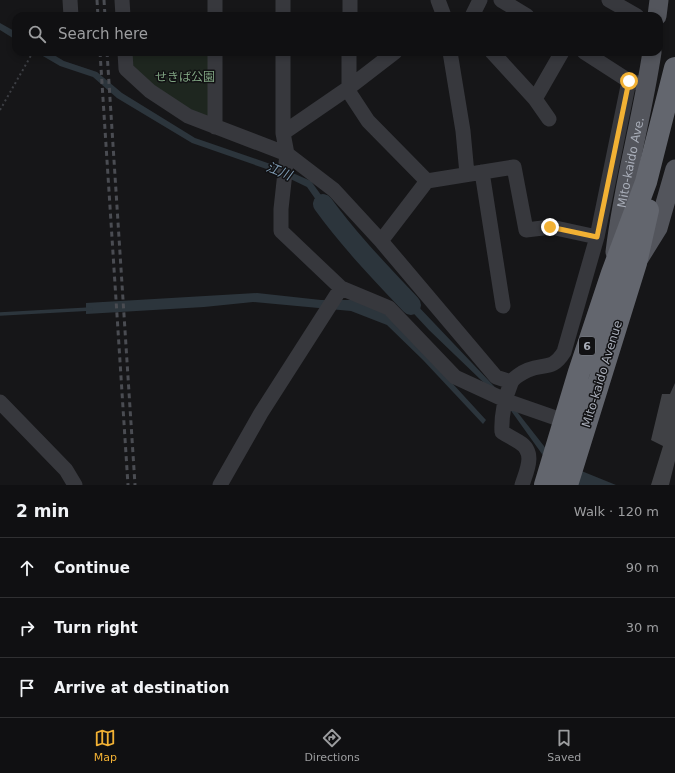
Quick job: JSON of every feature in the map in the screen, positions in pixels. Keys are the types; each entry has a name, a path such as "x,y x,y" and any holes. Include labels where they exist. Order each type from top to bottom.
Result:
{"highway":[{"name":"6","path":"636,263 675,68"},
{"name":"6","path":"612,273 651,182 675,106"},
{"name":"Mito-kaido Avenue","path":"567,485 636,263"},
{"name":"Mito-kaido Avenue","path":"545,485 612,273"}],"main road":[{"path":"658,12 659,0"},
{"name":"Mito-kaido Ave.","path":"612,273 638,83 650,56"},
{"path":"636,263 658,228 675,169"}],"street":[{"path":"70,0 71,12"},
{"path":"122,0 123,12"},
{"path":"215,0 215,12"},
{"path":"283,0 283,12"},
{"path":"350,0 350,12"},
{"path":"438,0 442,12"},
{"path":"474,12 480,0"},
{"path":"501,0 520,12"},
{"path":"609,0 630,12"},
{"path":"125,56 126,69 150,91 188,116 287,154 334,190 381,241 496,377 511,382"},
{"path":"215,56 215,127"},
{"path":"283,56 282,133 287,154 281,209 281,231 341,288 389,308 455,377 507,401 565,420 584,429"},
{"path":"349,56 348,88 368,121 426,181"},
{"path":"282,133 348,88 391,56"},
{"path":"451,56 463,131 474,173 503,306"},
{"path":"496,56 535,98 549,119"},
{"path":"535,98 560,56"},
{"path":"522,485 530,461 528,450 520,442 502,432 502,422 511,382 527,370 552,365 561,356 597,237 638,83 591,56"},
{"path":"381,241 426,181 514,166 526,230 550,227 597,237"},
{"path":"220,485 261,413 341,288"},
{"path":"0,402 66,470 75,485"}],"path":[{"path":"0,110 31,56"}],"green space":[{"name":"せきば公園","path":"131,56 211,56 210,115 205,119 154,89 132,66"}],"water":[{"path":"0,23 12,30 12,38 0,30"},
{"path":"43,56 56,56 64,61 97,72 122,93 195,138 279,167 311,181 341,223 335,227 307,187 278,173 192,143 117,98 93,77 60,66"},
{"path":"396,283 511,404 551,455 547,461 507,405 429,330 390,288"},
{"path":"257,293 321,300 355,300 387,312 486,420 483,424 423,360 387,325 351,311 253,302 204,307 86,314 86,303"},
{"path":"579,470 616,485 574,485"}],"building":[{"path":"675,383 675,461 669,485 651,485 663,446 651,440 662,394 670,394"}],"waterway":[{"name":"江川","path":"323,204 354,243 411,305"},
{"path":"0,314 91,309"}],"railway":[{"path":"97,0 98,12"},
{"path":"104,0 105,12"},
{"path":"100,56 128,485"},
{"path":"107,56 135,485"}],"route":[{"path":"550,227 597,237 629,81"}]}
